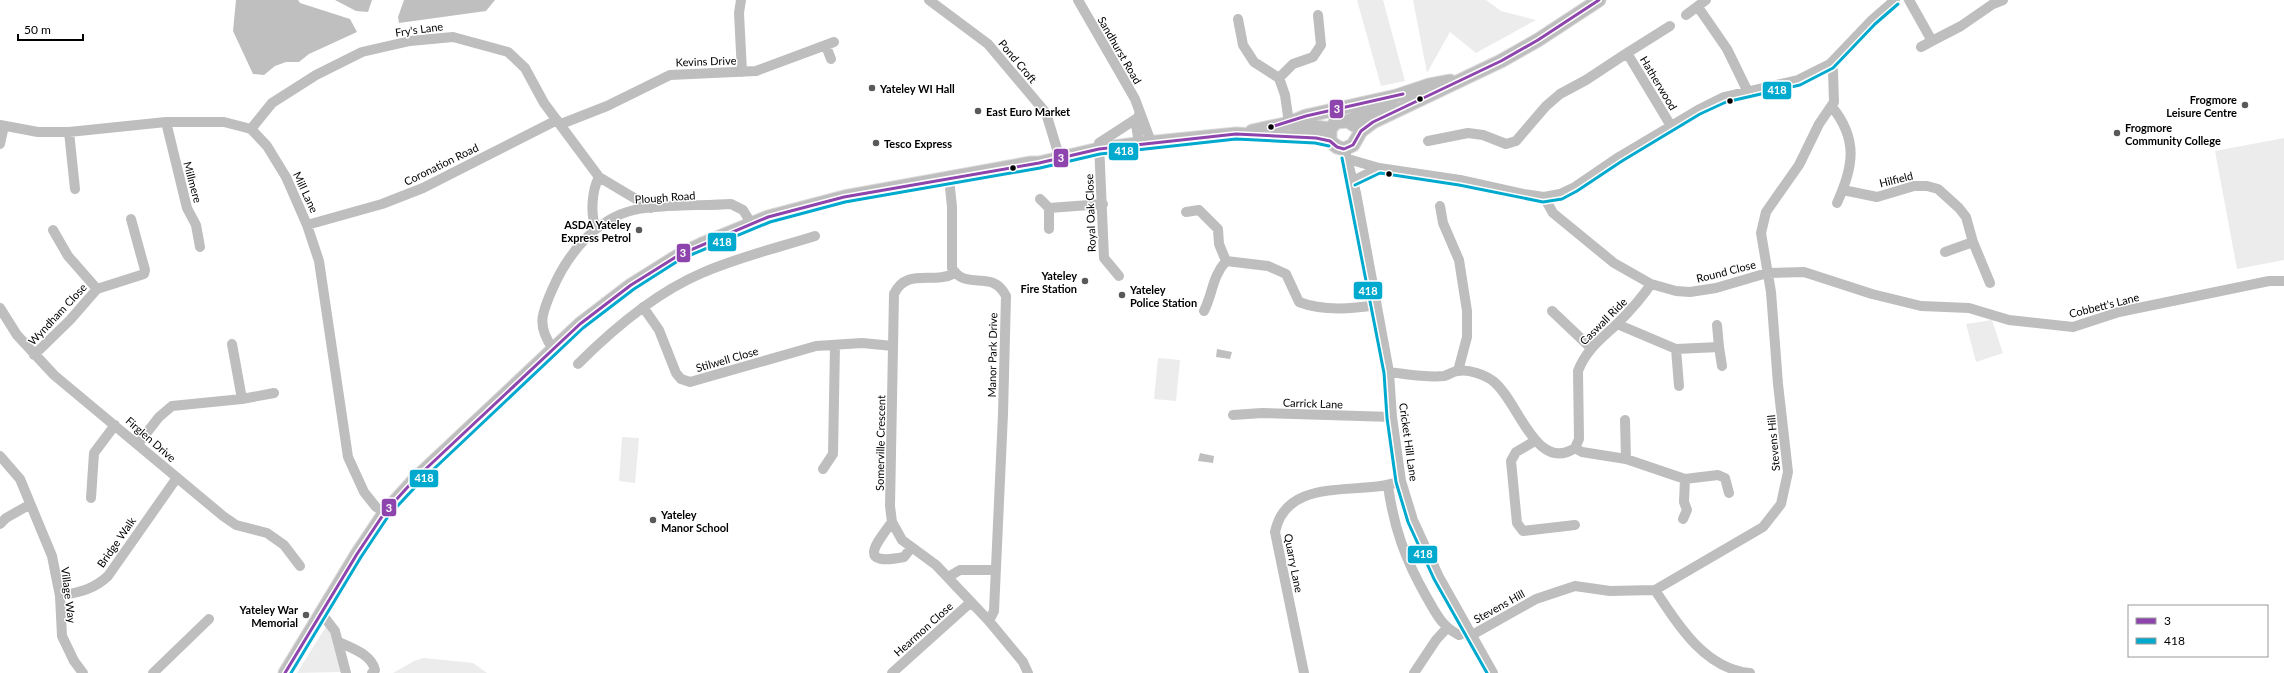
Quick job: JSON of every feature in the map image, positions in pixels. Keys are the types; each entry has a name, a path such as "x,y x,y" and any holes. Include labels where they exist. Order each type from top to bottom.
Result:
{"main road":[{"path":"1289,123 1330,135 1336,147 1346,154 1362,131 1382,117 1471,77 1538,40 1599,0"},
{"path":"1236,134 1289,123 1306,116 1396,96 1429,85 1471,77"},
{"path":"1330,135 1336,122 1348,121 1411,96 1429,85"},
{"path":"1348,121 1356,129 1357,137"},
{"path":"285,673 357,554 385,512 414,479 553,349 598,310 657,268 702,244 751,223 816,204 1031,163 1037,158 1144,138 1194,139 1205,136 1236,134 1316,138 1330,135"}],"street":[{"path":"741,0 739,13 742,72"},
{"name":"Pond Croft","path":"929,0 988,44 1046,112 1059,155"},
{"name":"Sandhurst Road","path":"1078,0 1135,100 1144,138"},
{"path":"1686,15 1706,0"},
{"path":"1346,154 1379,168 1460,180 1544,197 1560,194 1575,187 1619,157 1671,126 1724,98 1798,80 1830,64 1872,20 1896,0"},
{"path":"1909,0 1932,40"},
{"path":"1921,47 1961,26 1993,4 2003,0"},
{"path":"1698,7 1727,48 1748,92"},
{"path":"1279,78 1292,64 1313,57 1321,45 1318,15"},
{"path":"1238,19 1243,45 1254,62 1279,78 1285,95 1289,123"},
{"name":"Hatherwood","path":"1428,141 1468,133 1483,135 1506,144 1516,141 1546,106 1560,94 1586,80 1670,26"},
{"name":"Fry's Lane","path":"251,129 272,103 316,75 362,52 410,41 454,37 508,52 525,68 544,103 599,177 651,208"},
{"name":"Kevins Drive","path":"559,122 607,106 670,75 760,70 830,44 831,59"},
{"name":"Hatherwood","path":"1626,53 1671,126"},
{"path":"1830,64 1833,71 1834,102 1832,107 1844,122 1851,141 1851,156 1843,190 1837,203"},
{"name":"Round Close","path":"1544,197 1553,213 1581,237 1614,263 1651,284 1690,292 1716,288 1767,273 1761,233 1766,212 1799,165 1820,124 1832,107"},
{"path":"1099,146 1138,116"},
{"path":"0,144 2,126 38,132 69,132 166,122 224,122 251,129"},
{"name":"Millmere","path":"166,122 187,208 196,225 200,247"},
{"name":"Coronation Road","path":"308,225 382,204 423,188 559,122"},
{"name":"Mill Lane","path":"251,129 267,146 286,177 308,225 320,261 348,457 364,492 376,507 385,512"},
{"path":"69,132 75,189"},
{"name":"Royal Oak Close","path":"1099,146 1103,204 1104,258 1119,276"},
{"name":"Cricket Hill Lane","path":"1346,154 1353,181 1389,372 1392,417 1401,481 1413,520 1439,577 1493,673"},
{"path":"1353,181 1379,168"},
{"path":"596,228 592,219 595,186 599,177"},
{"path":"949,178 952,207 952,268 955,273"},
{"name":"Hilfield","path":"1843,190 1877,197 1914,186 1928,186 1938,189 1959,208 1966,217 1973,242 1990,283"},
{"path":"1040,199 1049,208 1048,229"},
{"name":"Plough Road","path":"553,349 542,329 546,303 558,274 576,249 596,228 621,214 634,210 731,204 743,210 751,223"},
{"path":"1049,208 1103,204"},
{"path":"1440,206 1443,223 1459,260 1467,311 1467,338 1458,370"},
{"path":"1186,212 1199,210 1218,229 1219,244 1226,261"},
{"name":"Wyndham Close","path":"34,355 70,320 97,289 144,274 145,270 131,219"},
{"name":"Wyndham Close","path":"53,230 68,256 97,289"},
{"path":"578,364 601,341 643,307 680,284 702,273 815,236"},
{"path":"1945,252 1973,242"},
{"path":"1226,261 1268,266 1286,274 1299,302 1310,307 1357,308 1376,304"},
{"path":"1204,311 1209,302 1216,272 1226,261"},
{"name":"Cobbett's Lane","path":"1767,273 1804,272 1872,294 1921,306 1970,308 2009,320 2073,327 2119,312 2269,281 2284,281"},
{"name":"Somerville Crescent","path":"955,273 946,278 908,278 898,285 894,294 892,522 902,540 910,548 936,565 989,621"},
{"name":"Manor Park Drive","path":"955,273 966,280 994,282 1002,288 1006,296 999,525 995,570 994,611 989,621"},
{"name":"Stevens Hill","path":"1471,633 1536,599 1575,586 1610,591 1655,590 1763,527 1781,504 1788,472 1778,384 1771,292 1767,273"},
{"name":"Caswall Ride","path":"1575,448 1580,439 1578,371 1591,348 1640,300 1651,284"},
{"name":"Stilwell Close","path":"643,307 659,330 676,373 682,379 690,382 816,346 862,343 893,346"},
{"name":"Firglen Drive","path":"0,308 17,335 34,355 54,374 138,444 176,479 236,525 267,533 284,545 300,566"},
{"path":"1552,311 1591,348"},
{"path":"1617,324 1676,349 1719,347"},
{"path":"1717,325 1722,366"},
{"path":"232,344 242,398"},
{"path":"823,469 833,454 835,345"},
{"path":"1676,349 1678,386"},
{"path":"1389,372 1445,376 1458,370 1476,373 1493,381 1508,396 1535,441 1545,450 1557,455 1567,453 1575,448 1582,452 1626,460 1685,479 1718,475 1725,478 1729,493"},
{"path":"138,444 158,417 172,406 274,393"},
{"name":"Carrick Lane","path":"1233,415 1262,414 1392,417"},
{"path":"1625,420 1626,460"},
{"path":"92,498 94,453 115,424"},
{"path":"1535,441 1516,452 1511,461 1517,523 1523,530 1532,531 1575,525"},
{"name":"Village Way","path":"0,456 20,479 29,505 52,556 60,596 62,636 74,661 83,673"},
{"name":"Bridge Walk","path":"60,596 87,591 97,586 108,576 176,479"},
{"path":"1683,519 1687,510 1684,502 1685,479"},
{"name":"Quarry Lane","path":"1304,673 1274,532 1276,523 1290,504 1304,495 1317,492 1388,486 1401,481"},
{"path":"1388,486 1396,528 1410,567 1446,629 1459,635 1471,633"},
{"path":"0,524 6,518 29,505"},
{"path":"892,522 874,546 874,551 878,558 884,561 904,557 910,548"},
{"path":"948,577 960,570 995,570"},
{"path":"1655,590 1678,626 1701,650 1729,669 1750,673"},
{"name":"Hearmon Close","path":"892,673 971,602"},
{"path":"322,614 336,631 346,673"},
{"path":"153,673 209,619"},
{"path":"989,621 1023,662 1028,673"},
{"path":"1414,673 1436,640 1446,629"},
{"path":"339,642 364,654 373,662 375,670 372,673"}],"shaded area":[{"path":"236,0 298,0 300,3 350,19 357,32 309,54 299,62 286,62 275,66 264,75 253,74 233,31"},
{"path":"335,0 372,0 368,12 356,11"},
{"path":"404,0 495,0 486,11 399,23 398,17"},
{"path":"1357,0 1383,0 1405,81 1381,86"},
{"path":"1413,0 1486,0 1501,11 1536,20 1476,53 1450,32 1427,73"},
{"path":"2284,138 2284,260 2237,269 2215,151"},
{"path":"1992,320 2003,353 1976,362 1966,324"},
{"path":"1217,349 1232,352 1230,359 1216,357"},
{"path":"1158,358 1180,360 1176,401 1154,399"},
{"path":"622,437 639,438 635,483 619,481"},
{"path":"1200,453 1214,456 1213,463 1198,461"},
{"path":"327,625 331,628 341,672 297,673"},
{"path":"424,658 473,663 487,673 393,673 414,661"}],"transit line":[{"name":"3","path":"285,673 357,554 385,512 415,479 580,324 631,285 679,255 768,217 844,197 1039,163 1099,149 1236,134 1316,138 1330,141 1337,147 1344,149 1353,145 1361,131 1373,122 1501,61 1538,40 1599,0"},
{"name":"418","path":"1355,185 1380,173 1459,185 1543,202 1562,199 1700,114 1726,102 1800,85 1833,68 1875,24 1898,4"},
{"name":"3","path":"1271,127 1306,116 1403,94"},
{"name":"418","path":"291,673 361,557 389,515 419,483 583,328 634,289 681,259 770,222 845,202 1040,168 1100,154 1236,139 1315,143 1329,146"},
{"name":"418","path":"1342,158 1384,373 1387,418 1396,482 1408,522 1434,579 1487,673"}],"place":[{"name":"Yateley WI Hall","path":"872,88"},
{"name":"Frogmore Leisure Centre","path":"2245,105"},
{"name":"East Euro Market","path":"978,111"},
{"name":"Frogmore Community College","path":"2117,133"},
{"name":"Tesco Express","path":"876,143"},
{"name":"ASDA Yateley Express Petrol","path":"639,230"},
{"name":"Yateley Fire Station","path":"1085,281"},
{"name":"Yateley Police Station","path":"1122,295"},
{"name":"Yateley Manor School","path":"653,520"},
{"name":"Yateley War Memorial","path":"306,615"}]}
